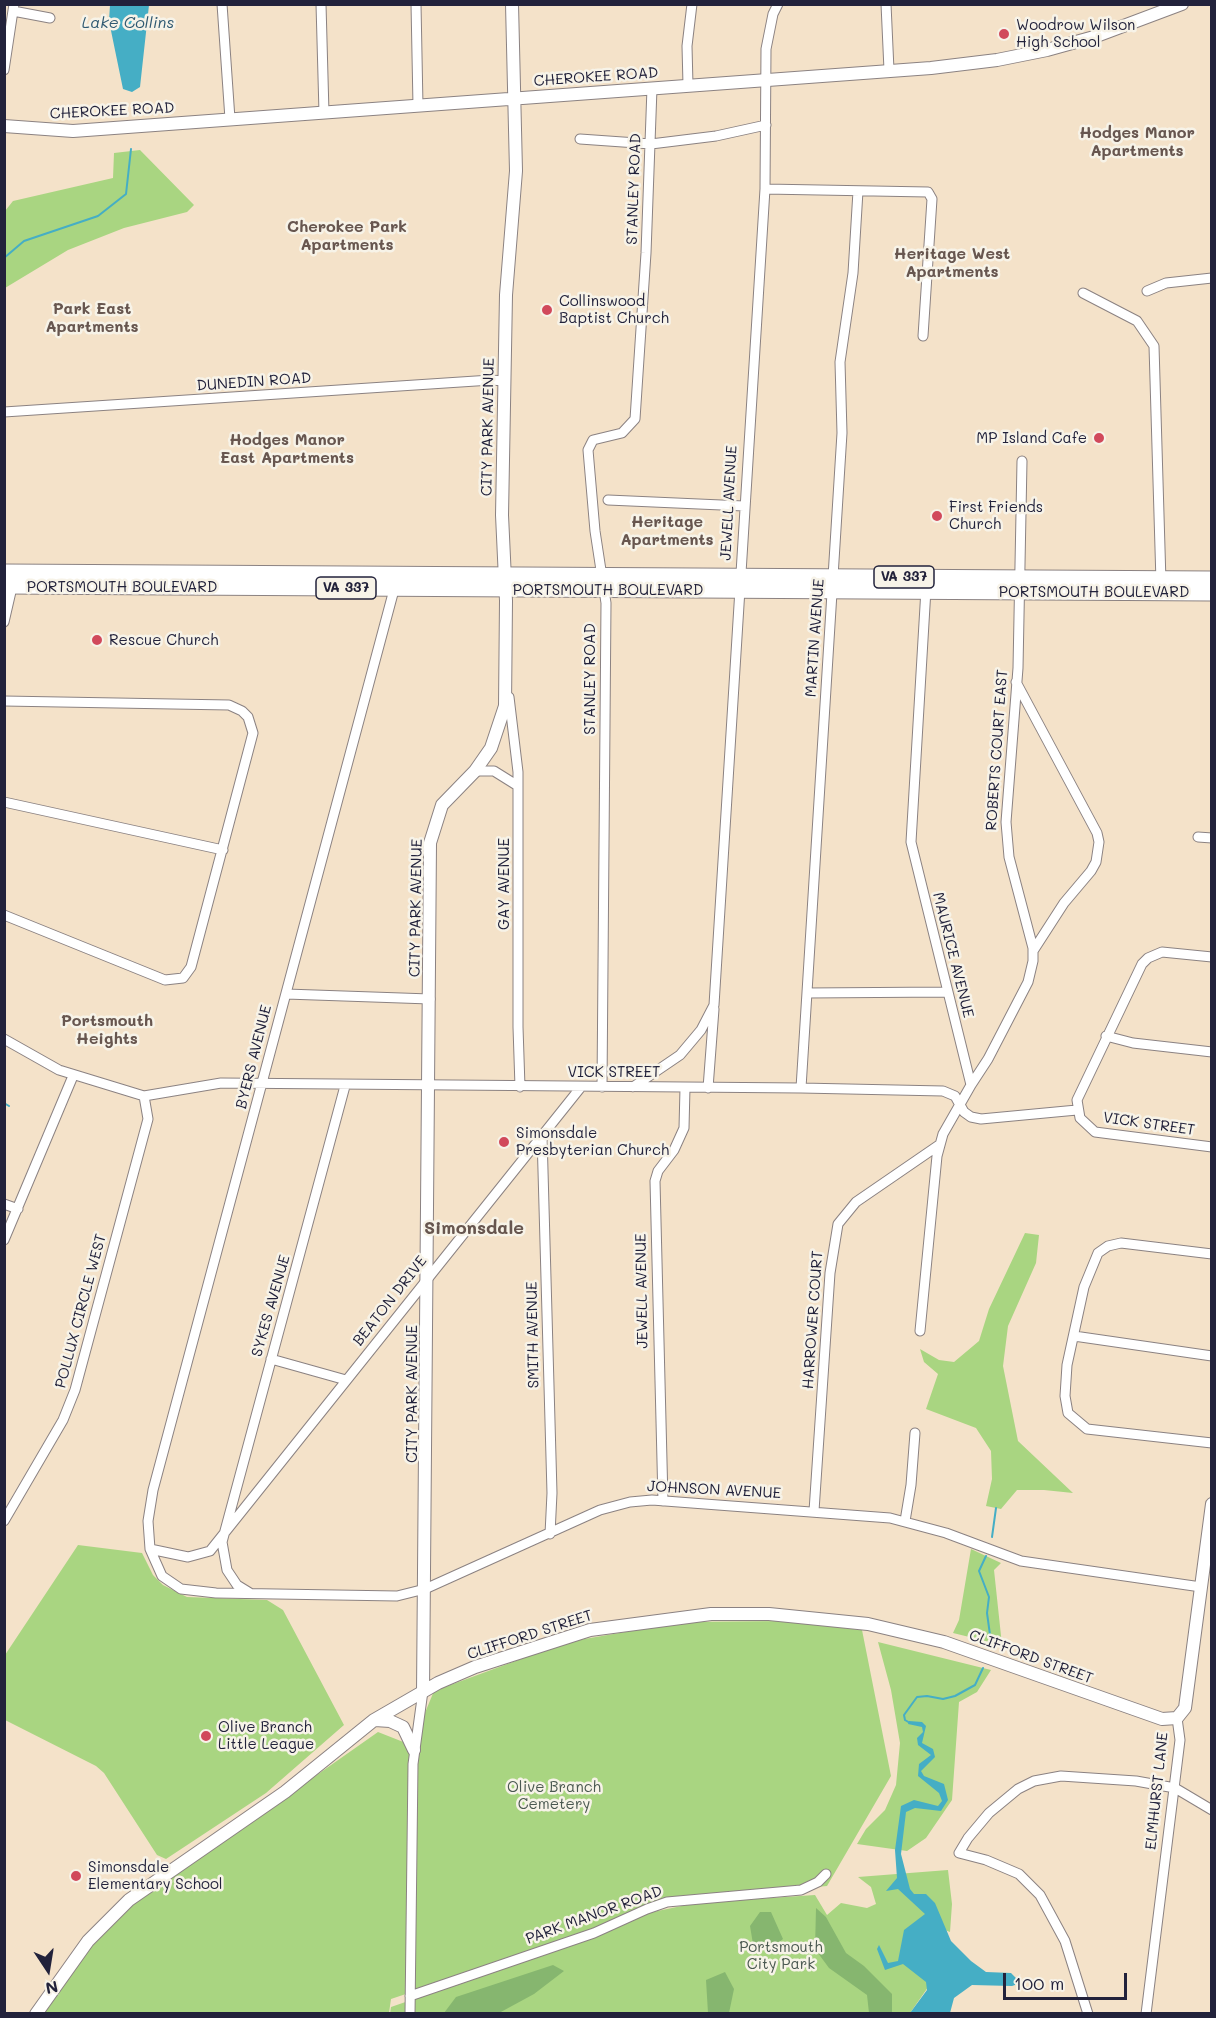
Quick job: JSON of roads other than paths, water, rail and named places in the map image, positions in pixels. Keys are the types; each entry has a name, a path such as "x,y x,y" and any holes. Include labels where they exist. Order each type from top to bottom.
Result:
{"main road":[{"name":"PORTSMOUTH BOULEVARD","path":"9,579 1162,586 1212,593"},
{"name":"PORTSMOUTH BOULEVARD","path":"1162,586 1212,579"}],"street":[{"path":"222,4 230,119"},
{"path":"321,4 324,112"},
{"path":"416,4 418,106"},
{"name":"CITY PARK AVENUE","path":"423,1691 430,843 432,830 449,795 475,771 498,735 505,706 505,582 502,515 504,381 506,295 516,171 512,4"},
{"path":"688,85 687,46 692,4"},
{"name":"JEWELL AVENUE","path":"708,1088 765,189 768,33 778,4"},
{"path":"885,4 889,70"},
{"name":"CHEROKEE ROAD","path":"4,126 73,130 418,106 997,60 1047,50 1094,37 1182,4"},
{"path":"4,70 14,8 50,18"},
{"name":"STANLEY ROAD","path":"602,1087 606,603 588,450 593,440 622,432 635,419 651,144 652,88"},
{"path":"580,139 651,144 716,136 766,125"},
{"path":"765,189 924,191 931,195 923,336"},
{"name":"MARTIN AVENUE","path":"801,1088 834,584 842,433 840,362 853,273 858,191"},
{"path":"1147,291 1166,283 1212,278"},
{"path":"1083,293 1137,321 1154,346 1162,586"},
{"name":"DUNEDIN ROAD","path":"4,412 491,380 504,381"},
{"name":"ROBERTS COURT EAST","path":"971,1085 988,1059 1028,982 1033,951 1006,840 1010,745 1016,682 1022,461"},
{"path":"608,500 744,506"},
{"path":"4,622 9,579"},
{"name":"BYERS AVENUE","path":"150,1549 148,1521 153,1490 397,581"},
{"name":"MAURICE AVENUE","path":"926,584 911,842 946,992 971,1085"},
{"name":"GAY AVENUE","path":"506,682 513,715 518,786 520,1086"},
{"path":"1016,682 1097,833 1099,842 1096,862 1091,871 1064,903 1033,951"},
{"path":"4,701 229,705 242,711 248,717 253,732 192,964 183,978 165,980 4,915"},
{"path":"475,771 494,771 518,786"},
{"path":"4,802 223,850"},
{"path":"1198,837 1212,838"},
{"path":"1077,1110 1080,1089 1142,964 1148,958 1162,952 1212,957"},
{"path":"807,993 946,992"},
{"path":"286,994 430,999"},
{"name":"JEWELL AVENUE","path":"633,1087 680,1055 701,1030 714,1005"},
{"path":"1106,1036 1133,1043 1212,1052"},
{"name":"VICK STREET","path":"4,1039 73,1076 144,1096 202,1084 345,1086 429,1084 943,1091 951,1093 971,1118 1077,1110 1084,1124 1095,1132 1212,1147"},
{"path":"4,1240 73,1076"},
{"path":"920,1331 939,1145 959,1102 971,1085"},
{"name":"SYKES AVENUE","path":"224,1535 345,1086"},
{"name":"BEATON DRIVE","path":"150,1549 195,1557 210,1551 581,1087"},
{"name":"JEWELL AVENUE","path":"663,1501 655,1181 658,1171 674,1150 684,1128 685,1088"},
{"name":"POLLUX CIRCLE WEST","path":"4,1521 71,1401 148,1119 144,1096"},
{"name":"SMITH AVENUE","path":"542,1135 552,1493 550,1534"},
{"name":"HARROWER COURT","path":"814,1511 830,1273 838,1224 856,1202 939,1145"},
{"path":"4,1204 18,1209"},
{"path":"1212,1254 1121,1243 1108,1246 1094,1258 1074,1335 1065,1396 1068,1413 1080,1425 1094,1431 1212,1443"},
{"path":"1074,1335 1212,1356"},
{"path":"272,1359 346,1380"},
{"path":"904,1521 911,1485 915,1433"},
{"name":"JOHNSON AVENUE","path":"150,1549 162,1576 181,1589 216,1593 382,1597 403,1595 425,1589 615,1505 646,1500 814,1511 904,1521 946,1533 1021,1561 1201,1587"},
{"name":"ELMHURST LANE","path":"1146,2013 1175,1788 1180,1740 1177,1718 1185,1708 1212,1504"},
{"path":"224,1535 222,1552 227,1570 237,1585 250,1593"},
{"name":"CLIFFORD STREET","path":"36,2013 88,1941 129,1900 285,1792 374,1720 423,1691 475,1667 590,1630 711,1614 769,1614 868,1624 934,1639 1162,1719 1177,1718"},
{"path":"410,2013 414,1750 423,1691"},
{"path":"374,1720 390,1721 403,1727 414,1750"},
{"path":"1088,2013 1065,1941 1040,1895 1019,1874 986,1860 959,1853 989,1813 1009,1795 1034,1781 1080,1776 1175,1788 1212,1810"},
{"name":"PARK MANOR ROAD","path":"410,1996 594,1933 667,1902 801,1890 818,1882 825,1874"}],"water":[{"name":"Lake Collins","path":"110,5 149,5 140,87 132,92 123,89 109,21"},
{"path":"909,1721 922,1722 926,1726 922,1743 933,1749 935,1757 921,1771 924,1776 944,1784 948,1800 941,1811 915,1808 906,1812 901,1854 910,1889 914,1894 926,1894 935,1903 951,1941 971,1961 986,1972 1011,1973 1016,1978 1015,1985 1012,1986 972,1985 954,1998 950,2013 910,2013 927,1990 926,1982 903,1964 885,1970 877,1949 879,1945 888,1963 898,1961 904,1930 925,1914 898,1889 886,1891 897,1878 895,1850 901,1806 914,1800 938,1806 942,1801 939,1793 918,1776 919,1764 931,1755 918,1745 917,1738 923,1732 922,1727 908,1724"}],"waterway":[{"path":"4,258 24,241 98,216 126,194 131,149"},
{"path":"4,1103 9,1106"},
{"path":"992,1537 996,1508"},
{"path":"986,1556 979,1571 989,1597 987,1613 991,1642"},
{"path":"910,1723 905,1720 904,1715 917,1697 943,1699 955,1696 975,1685 983,1668"}],"place":[{"name":"Woodrow Wilson High School","path":"1004,34"},
{"name":"Collinswood Baptist Church","path":"547,310"},
{"name":"MP Island Cafe","path":"1099,438"},
{"name":"First Friends Church","path":"937,516"},
{"name":"Rescue Church","path":"97,640"},
{"name":"Simonsdale Presbyterian Church","path":"504,1142"},
{"name":"Olive Branch Little League","path":"206,1736"},
{"name":"Simonsdale Elementary School","path":"76,1876"}],"district":[{"name":"Hodges Manor Apartments","path":"1137,142"},
{"name":"Cherokee Park Apartments","path":"347,236"},
{"name":"Heritage West Apartments","path":"952,263"},
{"name":"Park East Apartments","path":"92,318"},
{"name":"Hodges Manor East Apartments","path":"287,449"},
{"name":"Heritage Apartments","path":"667,531"},
{"name":"Portsmouth Heights","path":"107,1030"},
{"name":"Simonsdale","path":"474,1228"}],"park label":[{"name":"Olive Branch Cemetery","path":"554,1796"},
{"name":"Portsmouth City Park","path":"781,1956"}]}
